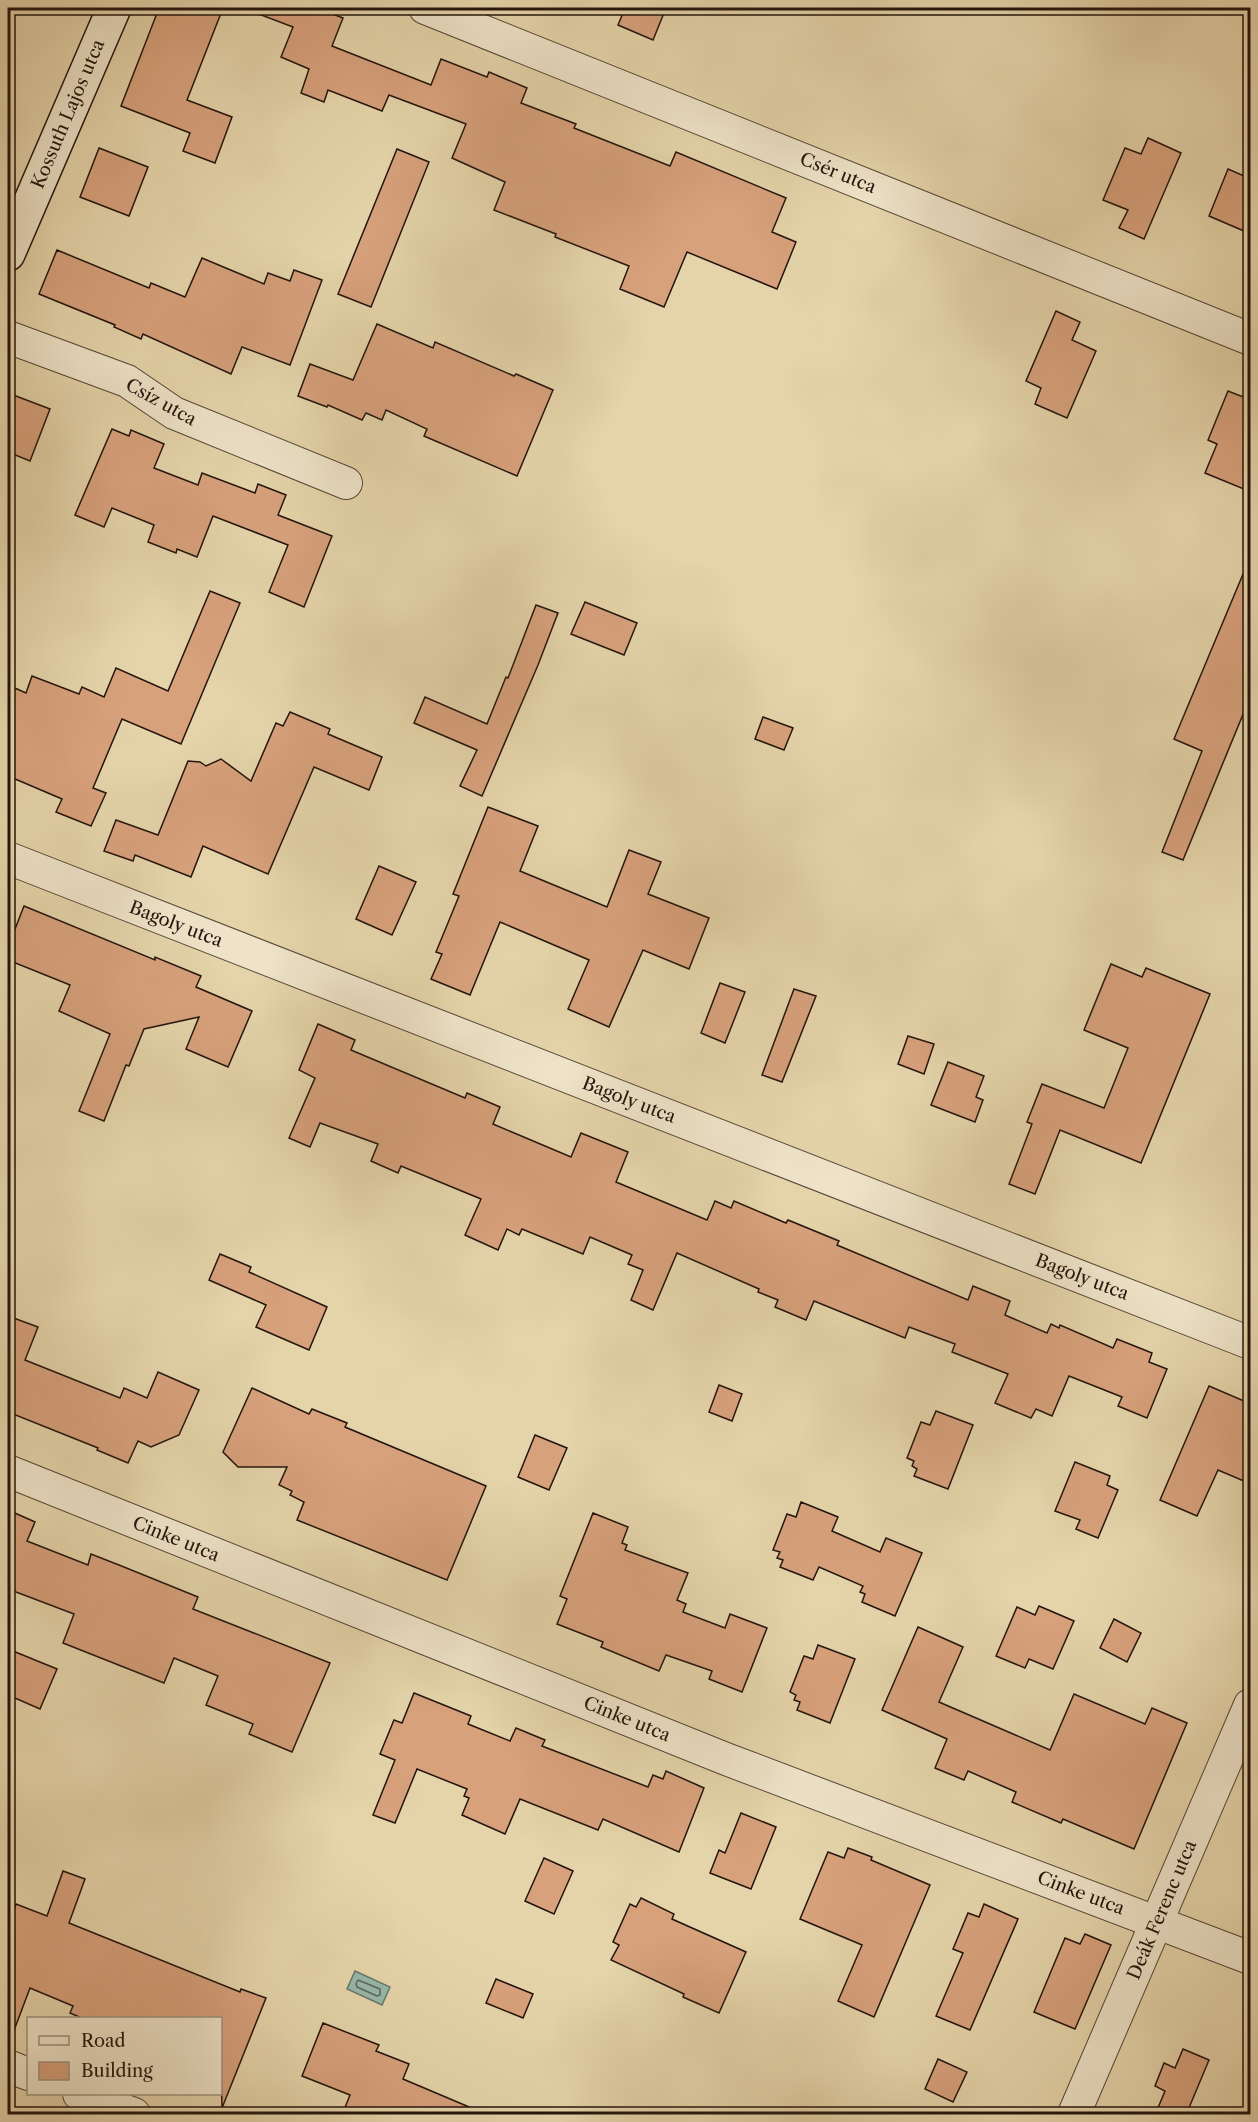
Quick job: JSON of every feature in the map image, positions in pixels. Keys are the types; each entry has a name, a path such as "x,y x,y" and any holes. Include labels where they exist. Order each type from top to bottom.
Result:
{"street":[{"name":"Kossuth Lajos utca","path":"8,254 114,8"},
{"name":"Csér utca","path":"425,8 1251,339"},
{"name":"Csíz utca","path":"8,337 127,381 174,413 346,483"},
{"name":"Bagoly utca","path":"8,858 1251,1343"},
{"name":"Cinke utca","path":"8,1471 726,1759 1251,1958"},
{"name":"Deák Ferenc utca","path":"1074,2115 1251,1705"},
{"path":"8,2066 27,2074"},
{"path":"83,2095 134,2115"}],"water":[{"path":"355,1971 390,1987 382,2005 347,1989"}],"building":[{"path":"159,8 223,8 187,100 232,117 215,163 183,151 190,133 121,106"},
{"path":"248,8 317,8 343,18 332,46 431,85 441,59 487,77 489,72 527,88 521,103 576,124 574,128 670,166 676,152 786,198 772,232 796,242 777,289 687,252 664,307 620,289 629,266 494,210 505,182 452,158 466,124 389,95 382,111 328,90 324,102 301,93 309,69 281,57 293,27 248,10"},
{"path":"625,8 666,8 653,40 618,25"},
{"path":"1148,138 1181,153 1144,239 1119,228 1128,210 1103,200 1125,148 1141,154"},
{"path":"99,148 148,167 129,216 80,197"},
{"path":"397,149 429,162 371,307 338,294"},
{"path":"1228,169 1251,179 1251,234 1209,216"},
{"path":"57,250 149,288 151,283 185,297 202,258 264,284 268,273 290,281 294,270 322,280 290,365 242,347 231,374 143,334 141,339 114,327 115,325 39,294"},
{"path":"1056,311 1080,322 1072,340 1096,351 1067,418 1035,404 1041,388 1026,381"},
{"path":"377,324 433,348 435,342 553,390 517,476 424,436 427,429 386,410 382,420 366,413 362,420 328,405 327,407 298,396 310,364 353,380"},
{"path":"1228,391 1251,400 1251,492 1205,473 1217,444 1208,440"},
{"path":"8,393 50,409 30,461 8,452"},
{"path":"112,429 129,436 131,430 164,444 154,468 198,485 202,473 255,493 258,484 286,495 278,515 332,536 304,607 269,592 288,545 213,516 197,557 177,549 176,553 148,542 154,525 112,508 104,527 75,515"},
{"path":"1251,555 1251,695 1183,860 1162,852 1202,751 1174,739"},
{"path":"210,591 240,603 181,744 122,719 93,788 106,793 91,826 56,812 62,799 8,776 8,685 26,693 32,676 79,694 82,687 104,697 116,668 168,691"},
{"path":"585,602 637,623 624,655 571,634"},
{"path":"536,605 558,613 482,796 460,786 477,750 414,723 425,697 487,724 506,677 508,678"},
{"path":"290,712 330,729 328,734 382,757 369,790 314,767 268,874 203,846 191,877 135,855 133,861 104,851 116,820 158,835 188,761 200,762 206,766 221,759 251,781 276,723 283,726"},
{"path":"763,717 793,728 784,750 755,739"},
{"path":"488,807 538,826 520,871 607,907 629,850 661,862 648,894 709,918 689,969 643,950 609,1027 568,1009 589,960 500,922 470,995 431,979 442,954 436,952 459,896 453,894"},
{"path":"379,866 416,882 392,935 356,919"},
{"path":"24,906 155,960 155,957 201,976 196,987 252,1011 228,1067 186,1049 199,1017 144,1029 129,1066 126,1065 104,1121 79,1111 110,1034 59,1011 70,985 8,960 8,947"},
{"path":"1111,964 1142,977 1146,968 1210,994 1141,1163 1060,1130 1035,1194 1009,1184 1032,1124 1027,1122 1042,1084 1104,1108 1128,1048 1084,1030"},
{"path":"720,983 745,992 725,1043 701,1033"},
{"path":"794,989 816,996 782,1082 762,1075"},
{"path":"318,1024 355,1040 351,1050 465,1098 467,1093 500,1107 493,1124 571,1157 581,1133 628,1152 616,1182 707,1220 715,1201 731,1208 734,1201 786,1223 788,1220 839,1241 837,1245 968,1300 973,1286 1010,1301 1005,1315 1047,1333 1051,1324 1059,1328 1060,1325 1113,1348 1117,1339 1152,1353 1149,1362 1167,1369 1147,1418 1118,1406 1122,1397 1069,1376 1052,1416 1036,1409 1031,1418 995,1403 1008,1374 952,1352 955,1344 909,1327 905,1338 814,1301 806,1320 775,1307 778,1300 758,1292 759,1289 677,1253 653,1310 631,1300 643,1270 628,1264 632,1255 590,1237 583,1254 522,1229 519,1235 507,1229 498,1250 465,1235 481,1199 401,1166 398,1173 371,1161 378,1144 320,1123 310,1147 289,1138 315,1078 299,1070"},
{"path":"908,1036 934,1044 924,1074 898,1064"},
{"path":"948,1062 984,1076 976,1097 983,1100 975,1122 931,1105"},
{"path":"220,1254 251,1267 249,1272 327,1307 309,1350 256,1327 266,1305 209,1280"},
{"path":"8,1316 38,1327 25,1360 120,1398 124,1388 147,1398 158,1372 199,1390 179,1435 151,1447 138,1441 128,1463 97,1450 98,1448 8,1412"},
{"path":"719,1385 742,1394 732,1421 709,1412"},
{"path":"1209,1386 1251,1404 1251,1484 1218,1470 1197,1516 1160,1500"},
{"path":"252,1388 309,1414 312,1409 347,1423 345,1427 486,1486 447,1580 297,1520 304,1502 290,1495 292,1491 279,1485 287,1467 238,1467 223,1452"},
{"path":"936,1411 973,1425 948,1489 914,1476 917,1469 912,1466 914,1461 907,1458 921,1422 930,1425"},
{"path":"535,1435 567,1448 549,1490 518,1477"},
{"path":"1075,1462 1110,1476 1107,1485 1118,1490 1098,1538 1076,1529 1080,1520 1055,1511"},
{"path":"801,1502 838,1517 832,1531 880,1552 886,1538 922,1553 895,1616 862,1602 865,1594 860,1592 863,1586 819,1567 813,1580 780,1567 783,1560 777,1558 780,1552 773,1550 787,1514 796,1517"},
{"path":"8,1510 35,1522 27,1541 88,1565 91,1554 119,1565 198,1597 193,1609 330,1663 292,1752 249,1734 253,1724 206,1705 218,1676 174,1658 164,1683 63,1643 74,1614 8,1589"},
{"path":"593,1513 628,1527 622,1543 627,1545 625,1550 688,1573 677,1600 686,1604 683,1612 725,1628 730,1614 767,1628 742,1692 709,1679 712,1671 666,1655 659,1671 601,1647 603,1642 557,1624 567,1599 560,1596"},
{"path":"1039,1606 1074,1621 1053,1669 1029,1659 1025,1668 996,1656 1017,1607 1035,1615"},
{"path":"1114,1619 1141,1633 1127,1662 1100,1648"},
{"path":"918,1627 963,1647 939,1702 1050,1750 1074,1694 1145,1724 1152,1708 1187,1723 1134,1849 1063,1819 1061,1823 1012,1802 1016,1792 968,1771 964,1780 935,1768 947,1739 882,1710"},
{"path":"818,1645 855,1659 830,1723 797,1710 800,1702 794,1700 796,1695 790,1692 804,1656 813,1659"},
{"path":"8,1649 57,1669 40,1709 8,1695"},
{"path":"414,1693 471,1716 468,1724 510,1741 516,1728 545,1740 542,1746 648,1787 653,1775 663,1779 666,1771 704,1788 679,1852 603,1819 598,1830 520,1799 505,1834 462,1815 469,1798 464,1796 467,1789 417,1769 395,1823 373,1815 395,1760 380,1754 394,1720 402,1723"},
{"path":"741,1813 776,1827 751,1889 710,1873 719,1850 725,1853"},
{"path":"848,1848 930,1885 874,2017 838,2001 862,1945 800,1919 828,1852 844,1858"},
{"path":"544,1858 573,1871 554,1914 525,1901"},
{"path":"63,1871 85,1879 69,1923 240,1992 241,1989 266,1998 222,2108 222,2017 79,2017 70,2013 73,2006 30,1988 10,2041 8,2041 8,1928 16,1904 47,1916"},
{"path":"641,1898 674,1914 672,1919 746,1952 719,2013 611,1960 619,1945 613,1942 630,1904 636,1907"},
{"path":"984,1904 1018,1919 970,2030 936,2016 963,1953 953,1949 968,1913 979,1917"},
{"path":"1085,1934 1111,1945 1075,2029 1034,2012 1065,1938 1080,1944"},
{"path":"496,1979 533,1994 523,2018 486,2003"},
{"path":"323,2023 379,2045 376,2051 409,2064 403,2079 488,2115 342,2115 350,2095 302,2076"},
{"path":"1183,2049 1209,2060 1186,2115 1155,2115 1165,2091 1155,2086 1164,2063 1175,2068"},
{"path":"938,2059 967,2072 953,2102 925,2089"}]}
